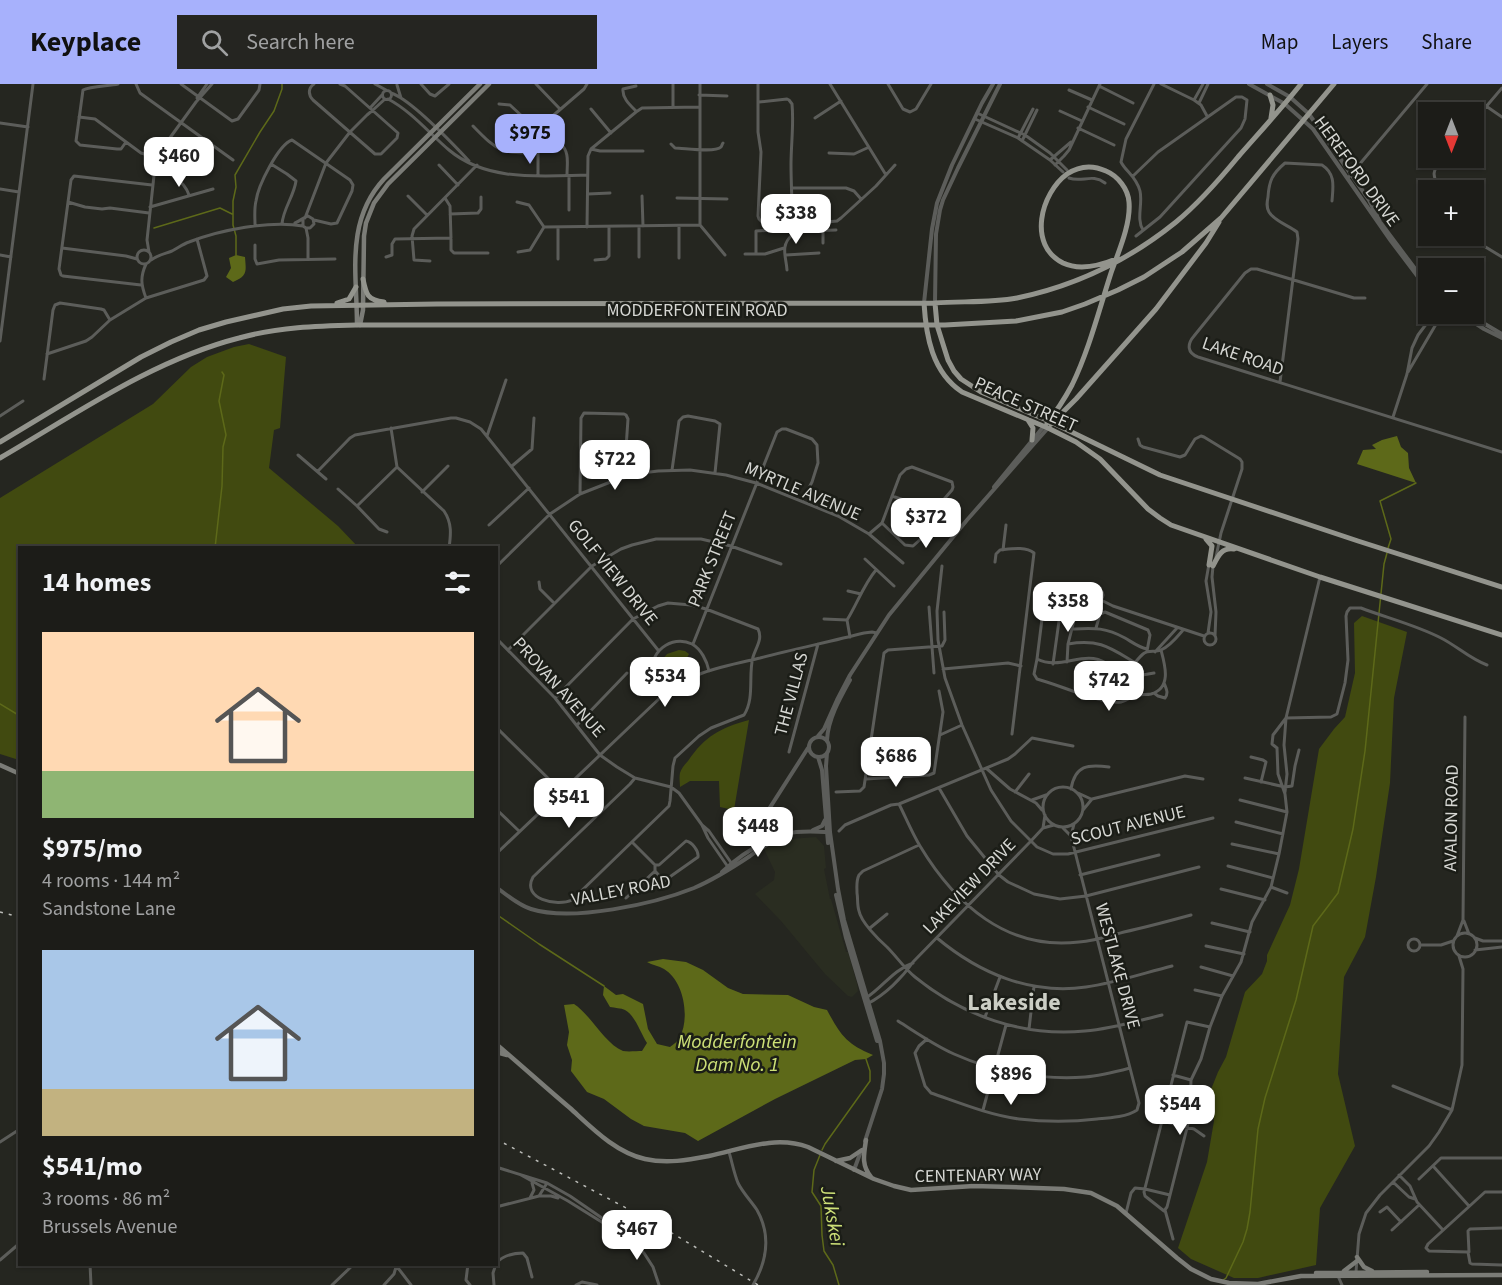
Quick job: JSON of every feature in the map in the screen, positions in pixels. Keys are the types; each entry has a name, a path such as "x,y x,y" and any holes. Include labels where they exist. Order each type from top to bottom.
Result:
{"main road":[{"path":"358,325 363,279 364,230 374,203 388,184 435,138 438,130 480,84"},
{"path":"360,305 356,287 356,239 360,220 369,199 384,179 430,133 438,130 489,84"},
{"name":"MODDERFONTEIN ROAD","path":"0,442 141,357 171,342 226,322 283,309 311,306 437,304 935,303 1015,298 1047,290 1105,268 1137,250 1175,223 1193,207 1301,84"},
{"name":"MODDERFONTEIN ROAD","path":"0,459 141,376 182,356 240,337 268,331 314,326 358,325 937,325 1016,321 1062,312 1144,277 1182,252 1221,218 1334,84"},
{"path":"1270,95 1273,105 1270,120"},
{"path":"1048,424 1073,382 1098,312 1121,242 1128,217 1129,203 1122,184 1110,173 1102,169 1085,167 1068,174 1049,194 1042,215 1043,237 1053,255 1064,263 1073,266 1094,266 1137,250"},
{"path":"1048,424 1076,399 1156,309 1206,243 1221,218"},
{"path":"363,279 367,293 374,300 386,303 437,304"},
{"path":"311,306 346,301 356,287"},
{"name":"PEACE STREET","path":"924,303 925,325 932,353 939,369 952,386 962,392 1028,420 1066,430 1160,475 1502,587"},
{"name":"PEACE STREET","path":"935,303 937,325 948,360 961,379 981,392 1016,406 1076,442 1100,459 1148,509 1160,518 1198,535 1320,577 1502,635"},
{"path":"1064,411 1063,420 1066,430"},
{"path":"1028,420 1033,428 1032,440"},
{"path":"1198,535 1212,546 1211,565"},
{"path":"1211,565 1225,550 1245,551"},
{"path":"0,765 18,773"},
{"name":"CENTENARY WAY","path":"498,1046 605,1139 628,1153 645,1159 665,1162 686,1160 779,1142 792,1142 808,1147 874,1179 911,1190 974,1186 1072,1189 1098,1196 1117,1206 1198,1274 1237,1284 1258,1284 1321,1272 1502,1274"},
{"path":"498,1053 510,1056"},
{"path":"866,1140 863,1162 866,1170 874,1179"},
{"path":"834,1160 850,1158 862,1150"},
{"path":"1340,1274 1357,1259 1364,1267 1377,1272"},
{"name":"CENTENARY WAY","path":"1356,1274 1377,1272 1502,1274"}],"street":[{"path":"0,341 33,84"},
{"path":"118,84 85,88 82,92 76,138 78,144 120,149 126,142"},
{"path":"136,84 140,93 233,160"},
{"path":"181,84 230,120 236,121 259,90 260,84"},
{"path":"146,298 141,285 142,272 138,259 147,240 156,157 209,84"},
{"path":"314,84 309,90 310,98 375,154 385,152 397,138 398,133 340,84"},
{"path":"384,97 391,96 398,84"},
{"path":"398,84 400,98"},
{"path":"308,259 308,238 304,219 326,163 350,132 384,97 386,90 398,84"},
{"path":"421,84 435,96 449,84"},
{"path":"536,84 560,109"},
{"path":"538,176 538,131 544,122 587,84"},
{"path":"673,84 673,107"},
{"path":"700,84 700,225 725,255"},
{"path":"758,84 758,132 761,152 759,219 764,222 837,221 895,165"},
{"path":"830,84 886,175"},
{"path":"888,84 906,112 916,109 931,84"},
{"path":"924,303 937,203 952,165 993,84"},
{"path":"935,303 936,234 940,210 948,188 1000,84"},
{"path":"1143,230 1140,224 1140,190 1133,176 1120,162 1126,139 1154,84"},
{"path":"1161,84 1199,103 1208,117"},
{"path":"1194,100 1203,84"},
{"path":"1199,103 1208,84"},
{"name":"HEREFORD DRIVE","path":"1249,84 1285,104 1313,129 1349,176"},
{"name":"HEREFORD DRIVE","path":"1267,84 1290,97 1309,114 1391,241 1418,275"},
{"path":"1349,176 1427,84"},
{"path":"376,85 400,98 438,130 470,162"},
{"path":"376,85 384,97 395,103 460,158 508,175 587,175"},
{"path":"1055,165 1067,153 1099,85 1133,103"},
{"path":"636,86 623,89 622,93 636,112"},
{"path":"1484,108 1502,88"},
{"path":"1069,90 1092,100"},
{"path":"699,95 727,96"},
{"path":"1133,176 1158,152 1236,98 1242,97 1247,100 1245,119 1241,128 1160,217 1136,236"},
{"path":"758,102 787,99 792,104 792,235"},
{"path":"815,118 841,101"},
{"path":"499,104 510,105 538,131"},
{"path":"1486,106 1502,117"},
{"path":"588,227 587,175 588,156 591,149 636,112 646,107 699,107"},
{"path":"1088,107 1124,124"},
{"path":"591,109 611,133"},
{"path":"1023,141 1023,134 1035,109"},
{"path":"1060,111 1082,121"},
{"path":"977,113 1023,134 1054,156 1068,174"},
{"path":"79,117 95,119 141,153 156,157"},
{"path":"975,119 1018,138 1077,180 1095,178 1105,183"},
{"path":"0,123 28,127"},
{"path":"473,126 492,145 503,151 538,153"},
{"path":"1078,128 1114,145"},
{"path":"1018,138 1023,134"},
{"path":"255,225 256,198 271,164 286,142 292,140 350,180 353,185 337,223 331,225 310,217"},
{"path":"1050,160 1072,141"},
{"path":"560,143 567,153 569,210"},
{"path":"671,144 675,148 700,150 717,149 723,143"},
{"path":"829,153 854,154 868,147"},
{"path":"591,149 643,151"},
{"path":"271,164 296,181 282,224"},
{"path":"1280,382 1298,236 1293,228 1269,213 1267,207 1270,181 1285,164 1322,165 1333,177 1332,201"},
{"path":"438,165 458,185"},
{"path":"430,261 414,261 414,229 477,165"},
{"path":"154,169 167,172 178,180 186,187 189,196"},
{"path":"141,285 63,276 59,269 71,180 74,176 152,185"},
{"path":"792,188 846,188 854,191 861,199"},
{"path":"0,189 20,192"},
{"path":"150,207 213,189"},
{"path":"587,194 610,193"},
{"path":"408,196 427,216"},
{"path":"639,257 642,196"},
{"path":"450,214 478,213 481,209 481,197"},
{"path":"445,198 449,204 452,252 488,253"},
{"path":"677,198 727,199"},
{"path":"68,202 85,207 150,213"},
{"path":"517,202 529,205 544,227"},
{"path":"310,206 310,217"},
{"path":"293,224 310,217"},
{"path":"308,238 314,220"},
{"path":"143,250 159,254 197,239 255,225 293,224 305,227 323,223"},
{"path":"544,227 700,225"},
{"path":"679,226 679,258"},
{"path":"518,252 530,250 544,227"},
{"path":"558,227 558,259"},
{"path":"594,260 606,259 609,256 609,227"},
{"path":"756,254 756,231 775,230"},
{"path":"823,230 823,243"},
{"path":"787,270 784,248 786,241 792,235 806,231 836,230"},
{"path":"386,257 392,255 394,240 450,238"},
{"path":"47,354 86,341 110,320 146,298 207,278 197,239"},
{"path":"147,240 151,260"},
{"path":"255,245 257,264 279,260 335,259"},
{"path":"1484,246 1502,257"},
{"path":"62,248 126,256 146,264"},
{"path":"745,254 765,254 784,248"},
{"path":"786,255 819,253"},
{"path":"142,272 146,264 159,254"},
{"path":"0,255 11,256"},
{"name":"LAKE ROAD","path":"1365,298 1354,298 1257,269 1248,271 1194,336 1189,344 1191,353 1502,452"},
{"path":"44,379 55,305 60,303 101,309 110,320"},
{"path":"1393,417 1415,342 1426,324"},
{"path":"1407,374 1436,324"},
{"path":"1476,324 1502,336"},
{"path":"1483,324 1502,336"},
{"path":"487,436 506,381"},
{"path":"0,416 23,401"},
{"path":"580,494 580,418 584,413 626,415 628,419 624,477"},
{"path":"672,470 679,421 688,416 716,421 720,424 715,473"},
{"name":"GOLF VIEW DRIVE","path":"318,471 355,435 456,418 476,424 658,650"},
{"path":"512,466 532,449 534,418"},
{"path":"991,493 1032,440 1048,424"},
{"path":"756,846 753,838 755,831 808,748 810,741 823,732 844,685 877,633 899,603 1048,424"},
{"path":"390,428 396,467 444,511 451,530 449,546"},
{"name":"PARK STREET","path":"693,644 779,430 786,429 813,439 817,445 818,463 802,502"},
{"path":"1138,439 1143,447 1180,458 1185,455 1195,438 1201,436 1208,438 1240,459 1242,466 1218,542 1206,581 1211,612 1205,642 1210,645 1215,643 1216,604 1211,565"},
{"path":"298,455 326,479"},
{"path":"422,492 448,466"},
{"path":"357,506 396,467"},
{"path":"869,534 882,523 900,475 909,468 912,467 950,480 953,484 952,490 932,513 926,533 913,546 905,545 882,523"},
{"name":"MYRTLE AVENUE","path":"498,565 550,514 580,494 624,477 672,470 715,473 756,483 838,516 869,534 903,563"},
{"path":"489,525 529,488"},
{"path":"338,489 379,529 387,532"},
{"path":"892,496 924,507 932,513"},
{"path":"1003,550 1006,525"},
{"path":"508,650 592,566 621,549 657,539 691,538 711,540 781,564"},
{"path":"995,562 997,552 1003,550 1024,549 1034,553 1012,734"},
{"path":"865,559 894,586"},
{"path":"942,566 937,611 943,669 962,725 984,769 1015,792 1031,800 1049,821 1062,827 1074,824 1092,799 1185,776 1203,779"},
{"path":"850,637 847,620 876,570"},
{"path":"1283,786 1287,774 1284,745 1286,718 1320,577"},
{"path":"539,582 540,589 555,603"},
{"path":"1101,600 1102,591 1095,589 1092,592 1092,598 1095,601 1101,600 1183,630 1206,635 1212,633 1215,636"},
{"path":"848,591 861,594"},
{"path":"1067,662 1068,644 1078,605 1066,598 1046,593 1034,674 1037,678 1105,701 1123,702 1131,696 1154,693 1161,689 1166,669 1161,650"},
{"path":"1053,664 1060,614 1066,598"},
{"path":"555,698 633,619 658,606 668,603 691,605 758,629 760,638 752,660 749,704 746,712 742,716 711,728 684,749 674,762 669,806 568,902 546,902 531,887 533,877 635,778"},
{"path":"929,607 934,673"},
{"path":"1277,748 1272,741 1276,729 1286,718 1331,717 1337,714 1348,660 1346,616 1350,608 1361,608 1431,634 1486,665"},
{"path":"836,792 864,788 884,653 888,650 931,648 944,645 944,612"},
{"path":"1037,659 1053,664 1090,658 1104,662 1119,677 1124,676 1147,650 1150,635 1148,630 1105,612 1100,614 1096,627"},
{"path":"824,619 847,620"},
{"path":"1071,629 1096,627 1155,652 1168,645 1183,630"},
{"path":"1155,652 1177,628"},
{"path":"498,852 673,686 709,671 818,644 872,632 877,633"},
{"name":"PROVAN AVENUE","path":"498,640 555,698 600,755 635,778 671,787"},
{"path":"1068,644 1080,642 1100,644 1134,662"},
{"path":"662,696 655,680 653,661 658,650 671,643 693,644 704,657 709,671"},
{"name":"THE VILLAS","path":"789,752 818,644"},
{"path":"854,1170 879,1100 885,1068 842,911 826,817 825,777 829,727 861,658"},
{"path":"943,669 1008,663 1021,666"},
{"path":"576,726 627,673"},
{"path":"1128,673 1131,677 1154,673"},
{"path":"1154,693 1165,698 1167,691 1164,683"},
{"path":"866,779 932,774 935,769 943,711 939,691"},
{"name":"AVALON ROAD","path":"1457,936 1463,920 1465,717"},
{"path":"939,735 962,725"},
{"path":"498,729 561,791"},
{"path":"1276,729 1286,735"},
{"path":"818,736 827,740"},
{"path":"839,831 845,825 891,805 899,804 1012,757 1032,738 1072,746"},
{"path":"1277,748 1284,745"},
{"path":"808,748 811,754 818,757 825,756 827,753"},
{"path":"1173,1239 1165,1210 1187,1127 1191,1080 1201,1059 1222,996 1244,954 1252,922 1271,887 1279,854 1287,812 1285,794 1278,774 1277,748"},
{"path":"1245,778 1290,787 1293,785 1299,750"},
{"path":"800,759 811,754"},
{"path":"1277,755 1285,755"},
{"path":"818,757 825,777 828,831"},
{"path":"1251,757 1266,762 1261,782"},
{"path":"1071,789 1075,776 1080,770 1088,766 1109,768"},
{"name":"SCOUT AVENUE","path":"984,769 996,800 1011,821 1037,848 1053,854 1075,853 1213,818"},
{"path":"1015,792 1029,774"},
{"path":"671,787 680,793 702,825 709,831 731,867"},
{"path":"939,788 967,836 999,875 1008,882 1034,894 1060,898 1086,896 1199,867"},
{"path":"1031,800 1059,788 1071,789 1092,799"},
{"path":"1077,792 1081,797 1083,810"},
{"path":"1048,794 1044,802 1043,828 1054,825"},
{"path":"1240,800 1287,812"},
{"path":"899,804 919,845 942,876 968,906 988,922 1003,930 1035,941 1064,944 1097,939 1191,915"},
{"path":"498,811 519,831"},
{"path":"807,832 819,829 826,817"},
{"path":"1236,822 1283,834"},
{"name":"WESTLAKE DRIVE","path":"982,1110 1018,1119 1084,1121 1106,1119 1137,1110 1139,1103 1071,836 1074,824"},
{"path":"1062,827 1071,836"},
{"name":"LAKEVIEW DRIVE","path":"867,1004 882,996 907,971 913,962 1043,828"},
{"path":"731,867 756,846 786,834 828,831"},
{"path":"731,867 777,838"},
{"path":"632,842 655,865 655,871 664,881 698,857 698,853 690,842 686,841 659,865 655,865"},
{"path":"1232,843 1279,854"},
{"path":"919,845 859,875 857,879 858,910 863,920 907,971 927,986 961,1008 985,1018 1006,1025 1047,1032 1085,1031 1162,1015"},
{"path":"1080,875 1159,855"},
{"path":"1228,866 1273,878"},
{"name":"VALLEY ROAD","path":"498,888 513,900 530,909 556,914 573,914 656,900 696,887 731,867"},
{"path":"626,898 655,871"},
{"path":"1271,887 1287,892"},
{"path":"1221,890 1265,900"},
{"path":"870,928 887,914"},
{"name":"AVALON ROAD","path":"1463,920 1469,934"},
{"path":"1212,923 1250,932"},
{"path":"1441,945 1453,941 1463,933 1484,941 1502,941"},
{"path":"937,938 964,958 1000,977 1034,986 1079,988 1172,966"},
{"path":"1463,969 1475,950 1474,938"},
{"path":"1415,939 1420,945 1414,952 1408,945 1409,941 1415,939"},
{"path":"1453,941 1454,951"},
{"path":"1356,1274 1359,1234 1371,1203 1429,1146 1439,1132 1452,1110 1462,1065 1463,969 1459,956 1447,946 1420,945"},
{"path":"1206,946 1244,954"},
{"path":"1475,950 1502,947"},
{"path":"1459,956 1470,956"},
{"name":"LAKEVIEW DRIVE","path":"866,998 903,966 913,962"},
{"path":"1201,967 1233,976"},
{"path":"985,1018 1000,977"},
{"path":"881,986 887,991"},
{"path":"1028,1029 1034,986"},
{"path":"1195,990 1222,996"},
{"path":"898,1021 954,1054 994,1069 1030,1075 1068,1077 1104,1074 1130,1068"},
{"path":"1165,1210 1160,1209 1145,1196 1145,1189 1187,1022 1210,1027"},
{"path":"927,1040 919,1046 915,1053 928,1090 982,1110 1006,1025"},
{"path":"1173,1076 1191,1080"},
{"path":"1393,1086 1452,1110"},
{"path":"1162,1121 1194,1129 1204,1136"},
{"path":"0,1142 18,1130"},
{"path":"729,1152 736,1179 759,1215 765,1233 764,1262 753,1285"},
{"path":"1419,1179 1441,1158 1502,1158"},
{"path":"1433,1166 1469,1206"},
{"path":"498,1168 547,1183 610,1223 644,1253 653,1267 659,1285"},
{"path":"521,1175 621,1233"},
{"path":"1399,1175 1410,1186 1415,1199 1443,1230"},
{"path":"530,1198 534,1190 532,1182"},
{"path":"1393,1182 1415,1199"},
{"path":"539,1197 547,1183"},
{"path":"1126,1213 1132,1190 1136,1188 1170,1195"},
{"path":"1469,1254 1464,1251 1427,1250 1426,1248 1486,1191 1502,1192"},
{"path":"498,1206 539,1197 555,1197 568,1201"},
{"path":"1392,1230 1419,1204"},
{"path":"1380,1212 1387,1208 1401,1222"},
{"path":"1502,1228 1470,1229 1468,1231 1470,1263 1502,1264"},
{"path":"0,1260 18,1245"},
{"path":"498,1262 501,1258 523,1253 527,1258 532,1277"},
{"path":"90,1266 91,1285"},
{"path":"332,1285 352,1266"},
{"path":"384,1285 394,1274 395,1266"},
{"path":"395,1266 411,1285"},
{"path":"468,1266 466,1280 470,1285"},
{"path":"494,1285 492,1273 495,1266"},
{"path":"1340,1274 1342,1285"},
{"path":"576,1285 585,1282 597,1285"}],"shaded area":[{"path":"249,344 286,357 280,428 274,430 269,468 338,526 357,546 18,546 18,760 0,754 0,498 153,404 191,367 207,357"},
{"path":"1362,616 1407,632 1394,698 1390,783 1376,877 1365,937 1344,977 1338,1074 1355,1146 1320,1208 1316,1265 1258,1278 1234,1278 1191,1259 1178,1248 1207,1162 1214,1121 1210,1092 1226,1057 1245,992 1262,974 1267,955 1290,905 1299,869 1319,749 1345,717 1355,673 1354,623"},
{"path":"679,650 689,654 684,663 686,673 672,680 664,669 662,660 667,654"},
{"path":"749,720 734,810 720,807 719,781 690,781 680,787 681,770 707,739 721,730"},
{"path":"816,837 824,846 826,868 824,869 830,899 857,984 858,991 852,997 848,996 825,974 755,894 774,880 775,872 764,849 790,839"}],"water":[{"path":"236,255 245,257 246,269 241,278 233,282 226,277 231,268 229,258"},
{"path":"1397,436 1401,447 1408,453 1409,468 1416,483 1357,464 1363,450 1376,449 1372,445"},
{"name":"Modderfontein Dam No. 1","path":"663,959 686,962 703,970 728,988 743,994 788,995 814,1007 827,1010 836,1026 850,1042 873,1055 866,1059 855,1060 775,1099 698,1141 685,1133 644,1126 604,1099 587,1092 571,1071 572,1060 567,1045 569,1032 564,1005 574,1004 616,1047 623,1051 642,1051 647,1043 635,1020 629,1012 610,1007 603,995 604,986 616,995 623,994 643,1004 648,1029 657,1044 670,1047 680,1037 685,1020 685,1010 680,991 671,975 662,968 647,962"}],"waterway":[{"path":"236,255 236,236 233,225 235,175 274,111 282,84"},
{"path":"154,228 220,208 232,214"},
{"path":"215,546 222,486 223,447 226,435 219,401 224,375 222,372"},
{"path":"1388,548 1391,539 1380,501 1416,483"},
{"path":"1223,1280 1243,1242 1247,1229 1258,1129 1265,1098 1296,1000 1313,926 1338,893 1353,829 1365,751 1387,553"},
{"path":"0,704 18,715"},
{"path":"498,915 604,986"},
{"name":"Jukskei","path":"822,1150 870,1081 866,1059"},
{"name":"Jukskei","path":"820,1155 814,1170 812,1192 821,1206 824,1251 833,1265 839,1285"}],"railway":[{"path":"0,912 18,916"},
{"path":"498,1140 662,1227 758,1285"}],"district":[{"name":"Lakeside","path":"1014,1002"}]}
